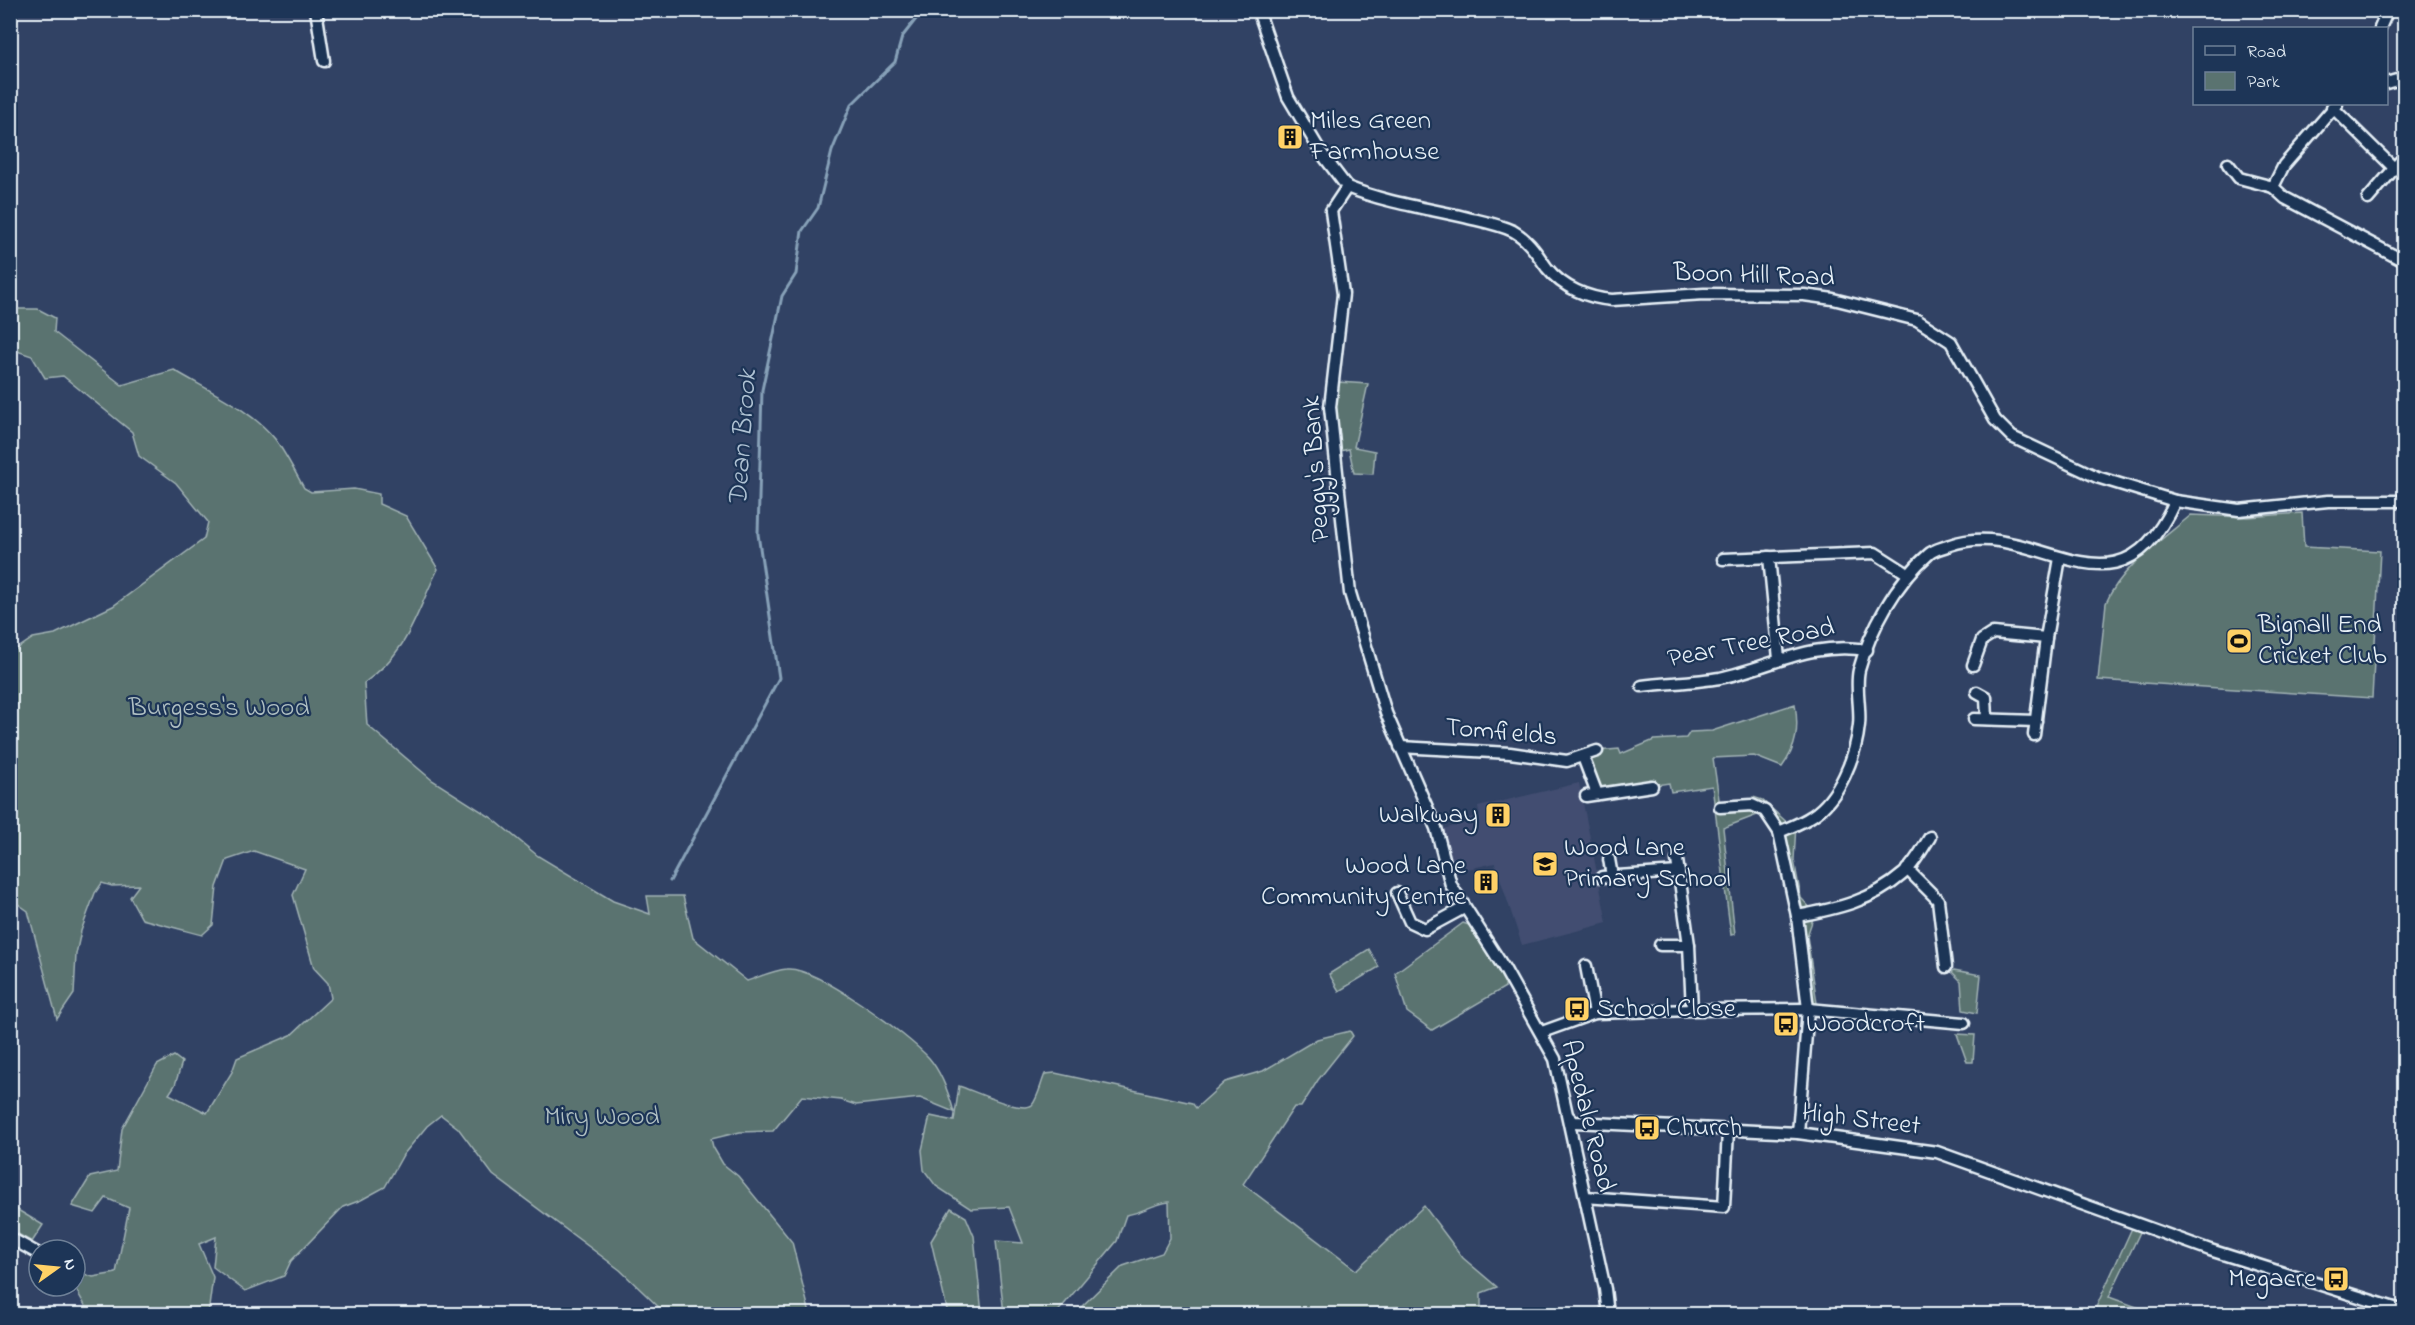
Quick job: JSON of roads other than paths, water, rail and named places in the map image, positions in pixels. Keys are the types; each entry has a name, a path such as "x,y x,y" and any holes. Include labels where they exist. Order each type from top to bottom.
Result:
{"street":[{"path":"316,10 324,61"},
{"path":"1258,10 1292,105 1322,154 1347,187"},
{"path":"2380,27 2388,10"},
{"path":"2388,82 2404,78"},
{"path":"2273,187 2284,165 2335,105 2394,168"},
{"path":"2368,199 2404,157"},
{"path":"2228,164 2239,178 2273,187 2285,198 2404,261"},
{"name":"Boon Hill Road","path":"1347,187 1371,196 1416,204 1511,231 1529,243 1556,278 1598,299 1704,294 1804,295 1833,299 1917,320 1951,342 1995,420 2012,437 2097,477 2175,501 2239,510 2328,501 2404,501"},
{"name":"Peggy's Bank","path":"1347,187 1331,211 1343,294 1330,407 1350,593 1386,713"},
{"path":"1779,832 1814,815 1833,795 1844,778 1859,726 1859,673 1867,650 1888,606 1908,574 1931,552 1967,539 1992,540 2060,558 2107,566 2130,558 2148,545 2175,501"},
{"path":"1723,560 1875,553 1908,574"},
{"path":"1769,557 1779,659"},
{"path":"2034,735 2046,638 2060,558"},
{"path":"1972,662 1982,640 1993,633 2046,638"},
{"name":"Pear Tree Road","path":"1642,686 1721,677 1779,659 1842,646 1867,650"},
{"path":"1977,692 1986,697 1987,719"},
{"name":"Apedale Road","path":"1386,713 1436,828 1451,885 1504,968 1542,1032 1555,1059 1605,1289 1608,1314"},
{"path":"1974,719 2036,721"},
{"name":"Tomfields","path":"1400,747 1510,753 1567,761 1597,751"},
{"path":"1583,757 1592,795 1652,786"},
{"path":"1720,807 1752,805 1765,812 1779,832 1797,916 1808,1009 1798,1133"},
{"path":"1797,916 1836,909 1874,895 1907,869 1930,837"},
{"path":"1914,838 1923,846"},
{"path":"1609,859 1607,876 1679,872"},
{"path":"1677,860 1689,945 1692,1010"},
{"path":"1907,869 1938,900 1946,967"},
{"path":"1397,893 1410,922 1425,929 1464,908"},
{"path":"1660,945 1689,945"},
{"path":"1586,966 1595,1013"},
{"path":"1542,1032 1595,1013 1692,1010 1808,1009 1964,1023"},
{"name":"High Street","path":"1568,1116 1574,1122 1798,1133 1937,1152 2210,1250 2404,1311"},
{"path":"1585,1197 1724,1207 1728,1131"},
{"path":"10,1238 27,1247"}],"waterway":[{"name":"Dean Brook","path":"670,881 779,678 758,534 762,390 782,296 796,274 802,231 818,208 832,151 851,105 895,62 902,37 923,10"}],"place":[{"name":"Miles Green Farmhouse","path":"1290,137"},
{"name":"Bignall End Cricket Club","path":"2239,641"},
{"name":"Walkway","path":"1498,815"},
{"name":"Wood Lane Primary School","path":"1545,864"},
{"name":"Wood Lane Community Centre","path":"1486,882"},
{"name":"School Close","path":"1577,1009"},
{"name":"Woodcroft","path":"1786,1024"},
{"name":"Church","path":"1647,1128"},
{"name":"Megacre","path":"2336,1279"}],"park label":[{"name":"Burgess's Wood","path":"219,708"},
{"name":"Miry Wood","path":"602,1117"}]}
